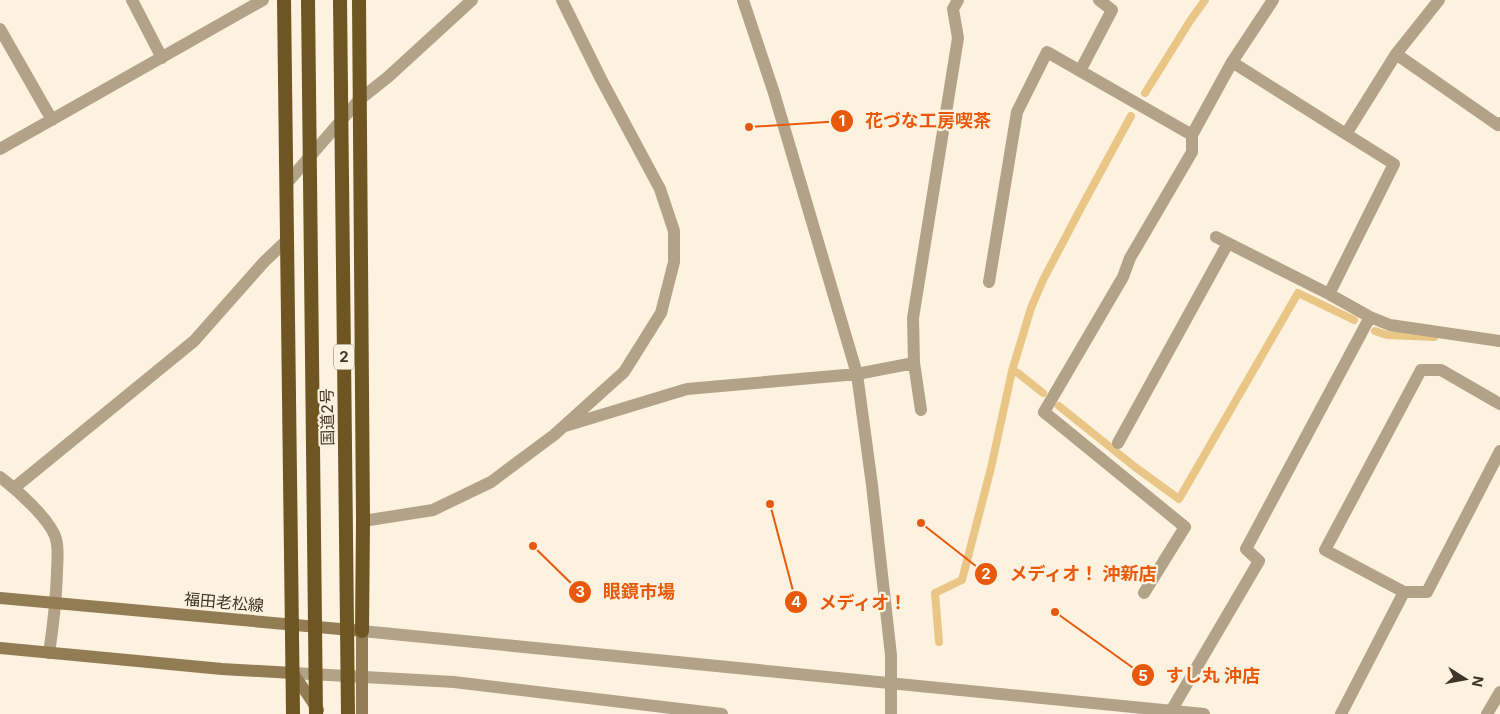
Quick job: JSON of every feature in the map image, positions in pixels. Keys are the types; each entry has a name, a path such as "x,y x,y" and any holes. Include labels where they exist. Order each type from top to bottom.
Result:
{"highway":[{"path":"284,0 292,714"},
{"name":"国道2号","path":"308,0 316,714"},
{"name":"国道2号","path":"340,0 348,714"},
{"path":"359,0 363,521 362,630"}],"main road":[{"name":"福田老松線","path":"0,598 362,630"},
{"path":"362,630 362,714"},
{"path":"0,648 222,669 293,673 320,714"}],"street":[{"path":"132,0 162,58"},
{"path":"0,149 263,0"},
{"path":"286,184 359,100 472,0"},
{"path":"363,521 433,510 491,482 565,426 624,372 661,313 674,262 674,231 660,189 601,79 562,0"},
{"path":"743,0 774,93 857,374 891,655 891,714"},
{"path":"921,410 914,363 913,318 958,38 954,9 958,0"},
{"path":"1080,71 1112,10 1099,0"},
{"path":"1144,593 1185,527 1044,412 1123,277 1130,258 1192,152 1192,134 1232,62 1274,0"},
{"path":"1346,134 1396,54 1439,0"},
{"path":"0,29 52,120"},
{"path":"989,282 1017,112 1047,52 1192,134"},
{"path":"1396,54 1498,125 1500,122"},
{"path":"1232,62 1394,164 1329,294"},
{"path":"1216,237 1329,294 1370,317 1390,325 1500,341"},
{"path":"14,488 194,341 286,240"},
{"path":"1118,443 1228,244"},
{"path":"1171,711 1259,561 1246,549 1370,317"},
{"path":"565,426 686,389 857,374 914,363"},
{"path":"1500,404 1441,370 1421,370 1325,550 1404,592 1427,592 1500,451"},
{"path":"0,477 14,488 48,523 56,538 58,553 56,603 50,653"},
{"path":"1341,714 1404,592"},
{"path":"362,630 1204,714"},
{"path":"293,673 454,682 722,714"},
{"path":"1487,714 1500,692"}],"waterway":[{"path":"1145,93 1205,0"},
{"path":"939,642 935,593 962,580 991,468 1012,371 1031,308 1043,280 1131,116"},
{"path":"1059,406 1135,467 1179,499 1298,293 1354,320"},
{"path":"1375,331 1387,335 1434,337"},
{"path":"1012,371 1018,373 1043,393"}],"place":[{"name":"花づな工房喫茶","path":"749,127"},
{"name":"メディオ！","path":"770,504"},
{"name":"メディオ！ 沖新店","path":"921,523"},
{"name":"眼鏡市場","path":"533,546"},
{"name":"すし丸 沖店","path":"1055,612"}]}
